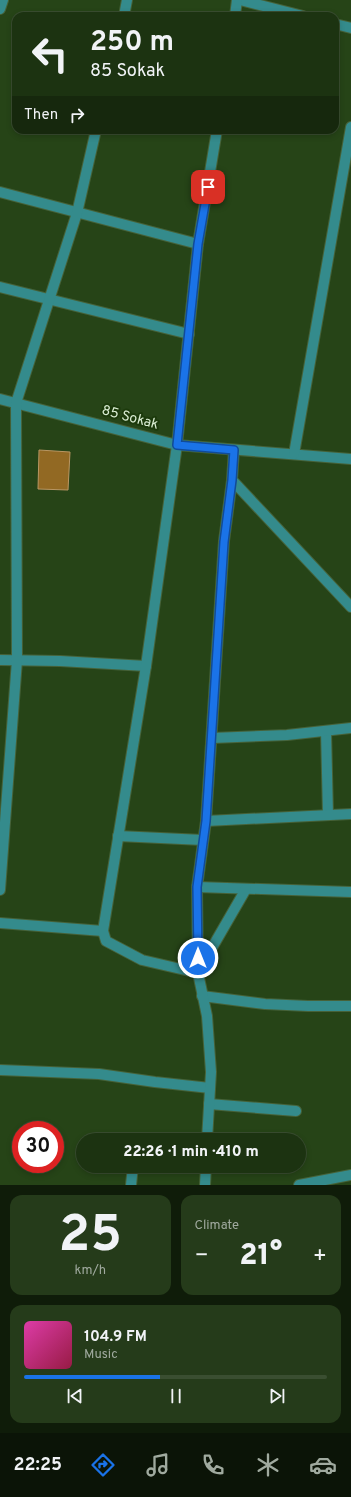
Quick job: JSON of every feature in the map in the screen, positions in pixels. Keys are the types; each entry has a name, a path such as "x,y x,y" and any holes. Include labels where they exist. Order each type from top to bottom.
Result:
{"street":[{"path":"0,9 3,0"},
{"path":"125,12 127,0"},
{"path":"236,12 239,0 287,12"},
{"path":"339,25 351,28"},
{"path":"294,454 350,140 351,127"},
{"path":"0,890 17,660 16,403 77,213 95,134"},
{"path":"198,973 142,960 106,941 103,931 146,666 177,445 198,244 216,134"},
{"path":"0,192 198,244"},
{"path":"0,287 189,334"},
{"name":"85 Sokak","path":"0,398 177,445 351,459"},
{"path":"207,1133 210,1072 206,1016 198,973 197,887 206,821 224,542 232,480 234,450"},
{"path":"232,480 351,607"},
{"path":"0,660 146,666"},
{"path":"212,738 287,735 351,728"},
{"path":"326,730 328,815"},
{"path":"206,821 351,814"},
{"path":"118,836 204,840"},
{"path":"197,887 351,892"},
{"path":"198,973 246,889"},
{"path":"0,923 103,931"},
{"path":"202,996 265,1004 351,1006"},
{"path":"0,1070 99,1074 210,1088"},
{"path":"209,1104 296,1111"},
{"path":"131,1185 132,1173"},
{"path":"205,1185 206,1173"},
{"path":"299,1185 341,1181 351,1175"}],"building":[{"path":"39,450 70,452 68,490 38,489"}],"route":[{"path":"198,958 197,887 206,821 224,542 232,480 234,450 177,445 198,244 208,187"}]}
